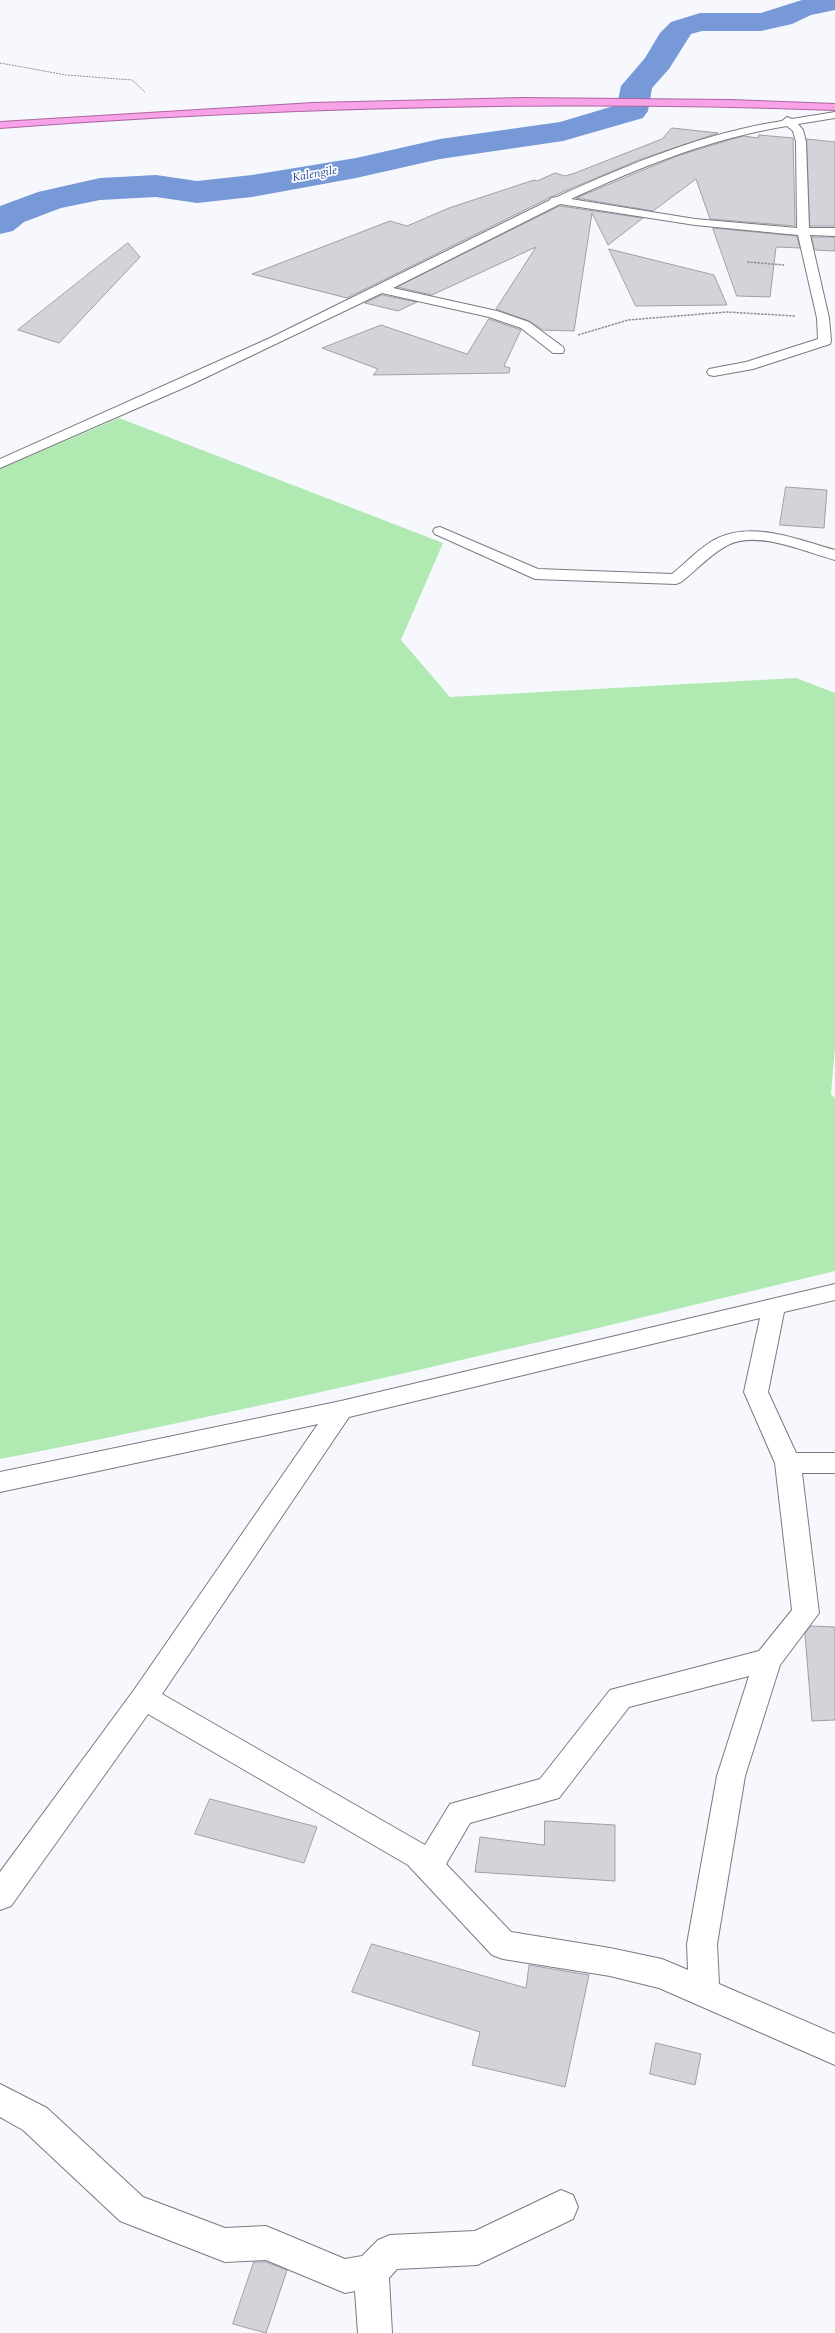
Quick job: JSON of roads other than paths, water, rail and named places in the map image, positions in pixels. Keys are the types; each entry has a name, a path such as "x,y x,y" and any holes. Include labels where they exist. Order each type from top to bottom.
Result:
{"highway":[{"path":"0,125 312,106 661,102 833,107"}],"street":[{"path":"0,464 84,429 380,289 555,200 676,150 833,107"},
{"path":"714,372 748,366 830,345 802,232 801,142 798,130 787,120"},
{"path":"555,200 732,228 802,232 835,232"},
{"path":"380,289 493,314 525,325 558,350"},
{"path":"440,531 535,574 676,579 724,541 740,536 761,536 788,541 835,555"},
{"path":"0,1482 341,1410 835,1292"},
{"path":"704,1993 702,1944 731,1776 768,1660 806,1613 788,1463 756,1392 774,1306"},
{"path":"0,1896 144,1698 341,1410"},
{"path":"788,1463 835,1463"},
{"path":"428,1867 460,1812 549,1788 620,1698 768,1660"},
{"path":"144,1698 418,1856 503,1945 610,1962 662,1974 835,2050"},
{"path":"0,2100 35,2119 132,2209 225,2245 266,2243 345,2276 371,2271 390,2252 477,2248 561,2207"},
{"path":"371,2271 376,2333"}],"waterway":[{"name":"Kalengile","path":"0,223 11,214 51,200 100,189 156,186 197,192 252,186 356,168 440,149 563,131 632,111 637,86 658,62 671,39 681,28 700,22 761,22 782,18 801,9 835,1"}]}
